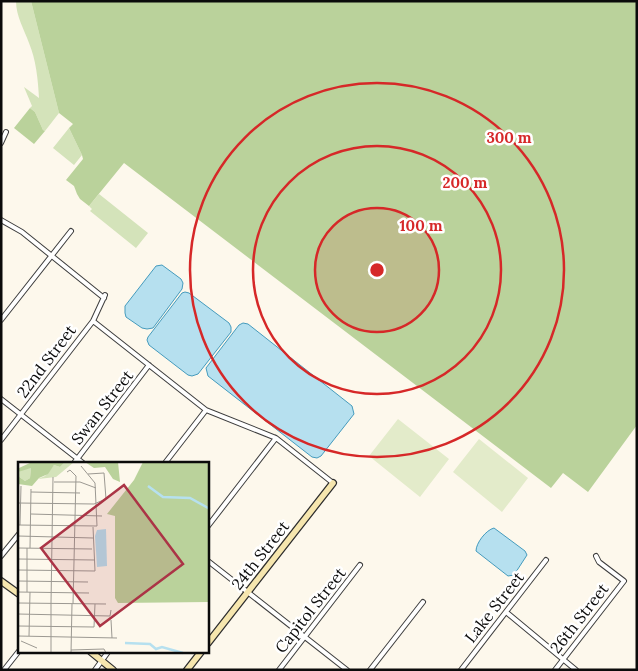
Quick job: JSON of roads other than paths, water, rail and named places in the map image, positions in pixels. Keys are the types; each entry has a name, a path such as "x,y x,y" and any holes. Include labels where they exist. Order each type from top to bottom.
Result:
{"street":[{"path":"1,143 6,132"},
{"path":"1,220 22,232 52,256"},
{"path":"1,320 71,231"},
{"name":"22nd Street","path":"1,440 93,321 104,296 52,256"},
{"path":"93,321 206,410 276,438 333,483"},
{"name":"Swan Street","path":"75,462 150,365"},
{"path":"1,399 81,462"},
{"path":"167,462 206,410"},
{"path":"209,525 276,438"},
{"name":"24th Street","path":"209,642 333,483"},
{"path":"1,556 18,535"},
{"name":"26th Street","path":"554,670 624,581 599,562 596,556"},
{"name":"Lake Street","path":"461,670 546,560"},
{"path":"209,561 347,670"},
{"name":"Capitol Street","path":"279,670 360,565"},
{"path":"1,581 18,593"},
{"path":"370,670 423,602"},
{"path":"506,612 576,670"},
{"path":"4,670 18,652"},
{"path":"93,654 113,670"},
{"path":"95,670 107,654"},
{"path":"187,670 199,654"}],"water":[{"path":"162,265 181,279 183,283 182,289 153,328 142,328 126,317 125,306 156,266"},
{"path":"185,292 229,323 231,327 231,332 198,374 192,376 188,375 149,345 147,340 182,293"},
{"path":"243,323 248,324 352,406 354,414 321,456 317,458 312,457 208,376 206,368 239,325"},
{"path":"494,528 525,551 527,555 514,575 508,576 476,551 482,537"}]}
